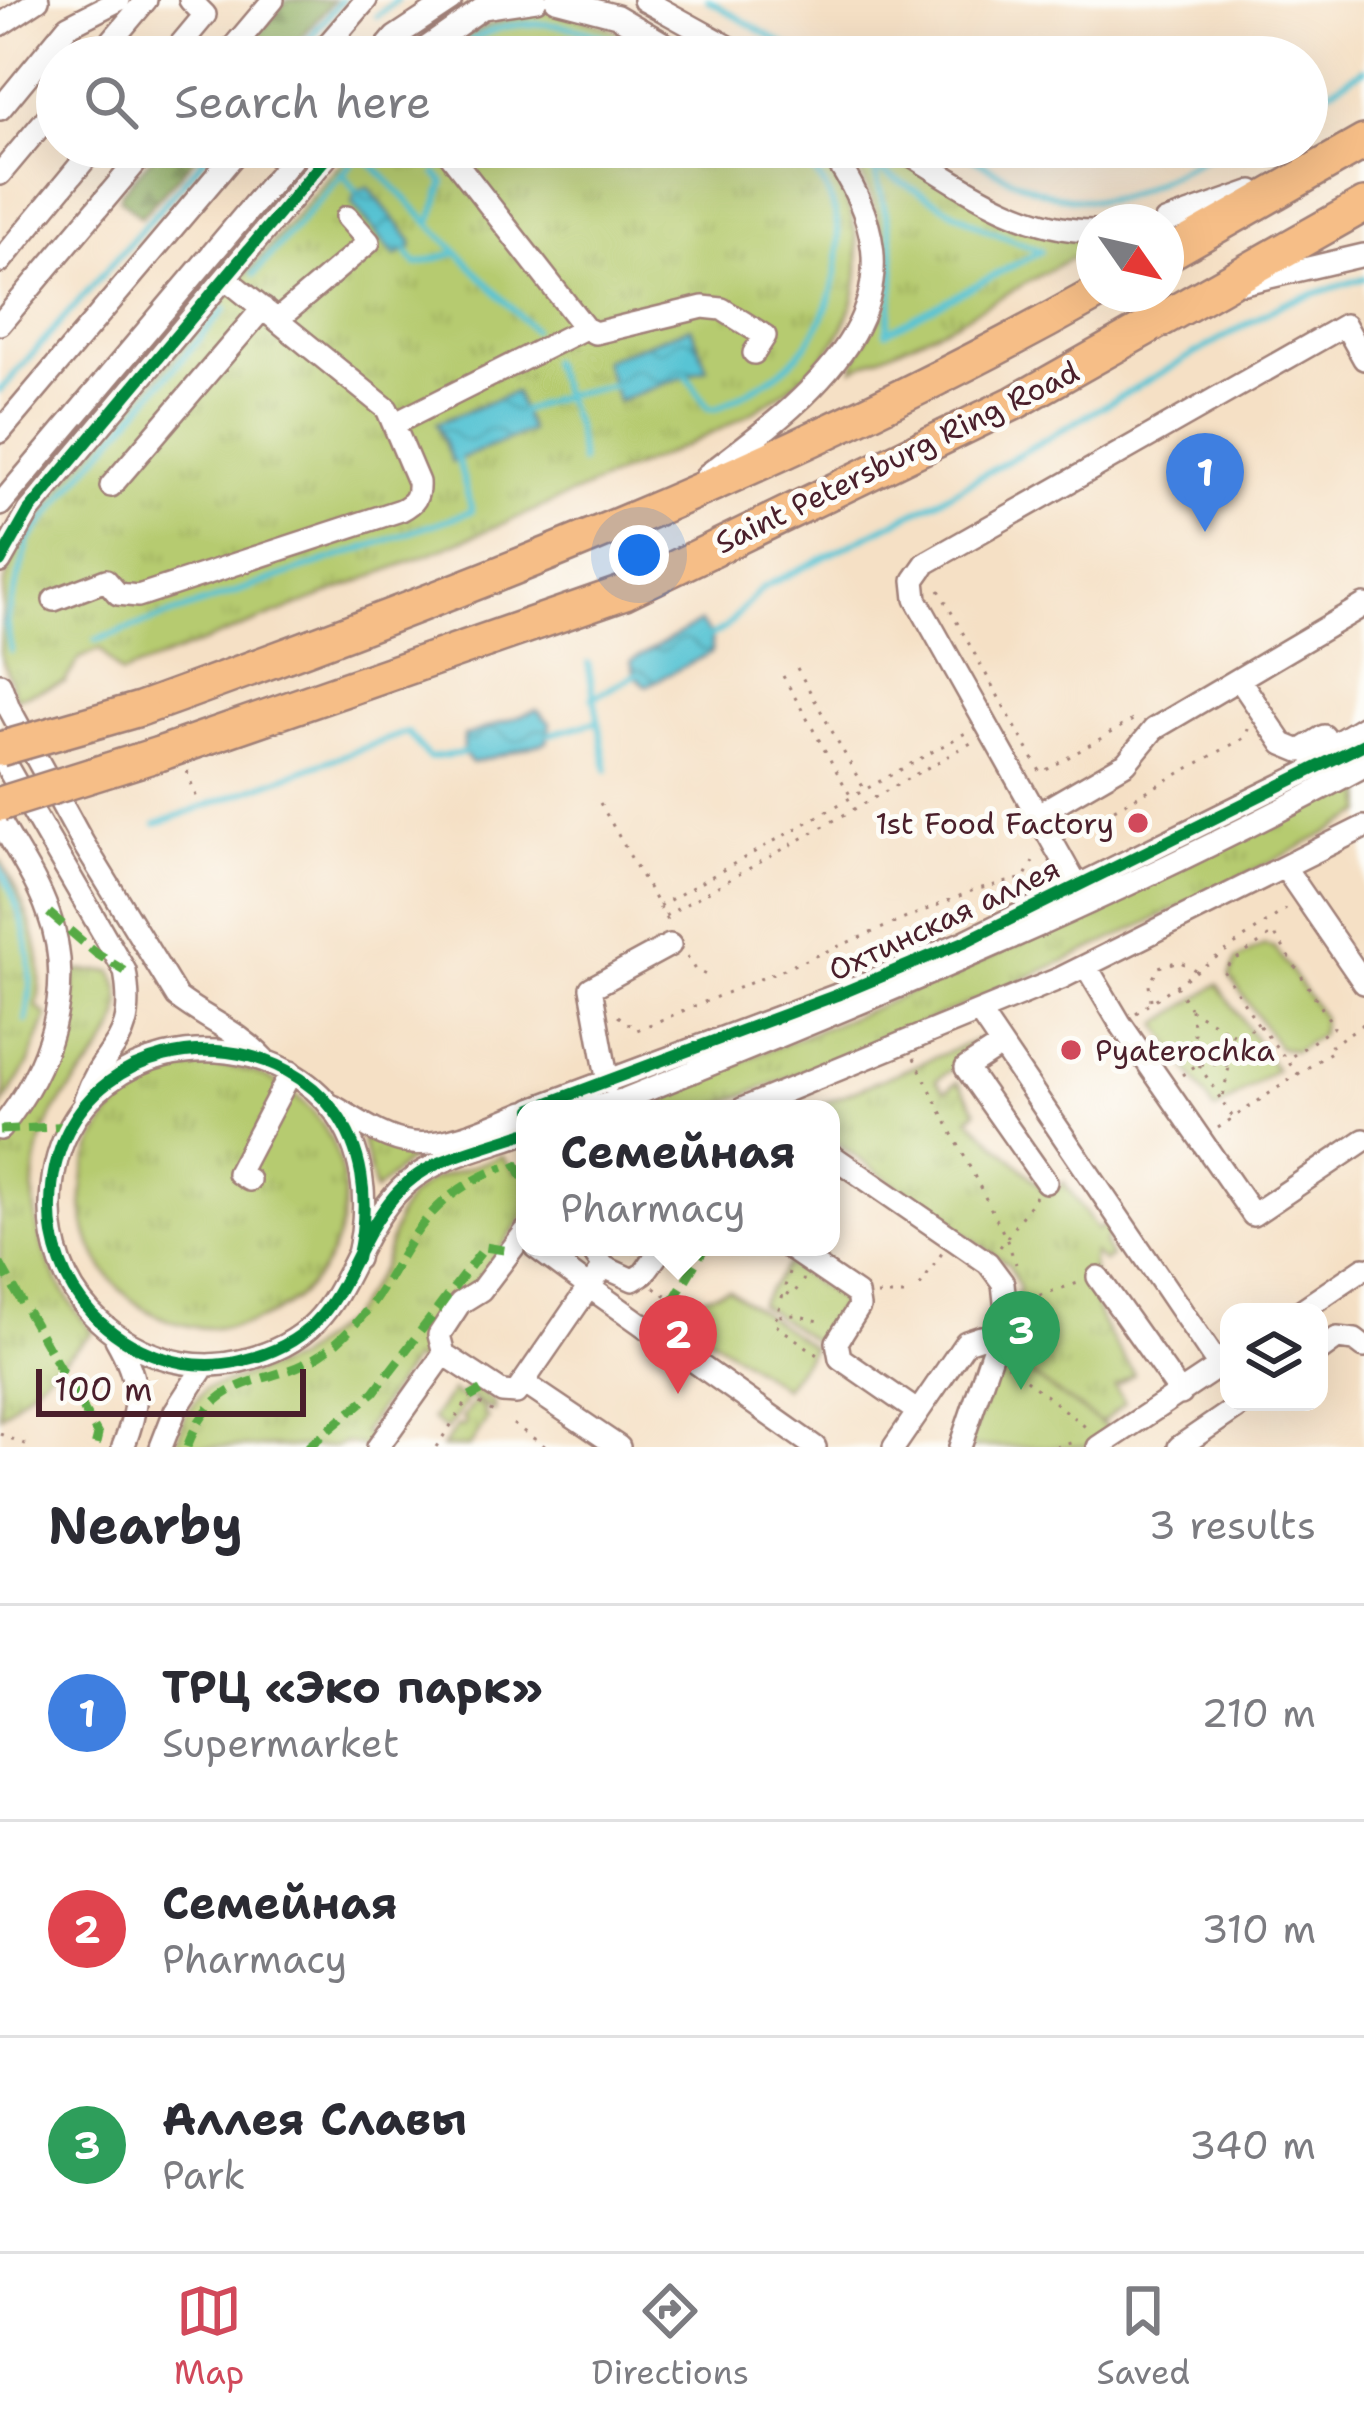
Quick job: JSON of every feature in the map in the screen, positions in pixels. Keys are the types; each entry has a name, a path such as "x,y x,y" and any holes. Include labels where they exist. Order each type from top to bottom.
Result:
{"highway":[{"path":"1184,245 1319,168"},
{"name":"Saint Petersburg Ring Road","path":"0,804 172,756 625,592 1014,403 1364,206"},
{"name":"Saint Petersburg Ring Road","path":"0,752 140,709 359,630 670,503 990,354 1076,305"}],"street":[{"path":"0,25 38,0"},
{"path":"60,36 68,26 119,0"},
{"path":"116,36 146,0"},
{"path":"188,36 205,15 190,0"},
{"path":"243,36 273,0"},
{"path":"335,36 366,0"},
{"path":"397,36 451,0"},
{"path":"443,36 483,8 536,0"},
{"path":"556,0 617,16 651,36"},
{"path":"644,0 709,36"},
{"path":"0,109 36,65"},
{"path":"0,173 36,131"},
{"path":"0,262 78,168"},
{"path":"0,324 131,168"},
{"path":"0,432 223,168"},
{"path":"0,505 284,168"},
{"path":"0,562 29,511 317,168"},
{"path":"460,168 585,328 595,333 677,311 722,309 765,336 754,353"},
{"path":"670,503 800,400 836,362 860,325 874,258 854,183 843,168"},
{"path":"932,168 1018,215 1076,230"},
{"path":"1184,215 1305,168"},
{"path":"111,485 270,314 369,242 347,217"},
{"path":"1220,290 1364,255"},
{"path":"54,600 106,580 118,594 138,596 412,505 419,494 387,410 225,278"},
{"path":"1076,884 916,599 914,580 926,562 1345,325 1364,359"},
{"path":"394,424 585,328"},
{"path":"1038,814 1126,763 1154,729 1364,604"},
{"path":"1239,679 1282,744 1300,751 1364,713"},
{"path":"0,684 83,843 177,997 238,1033 265,1059"},
{"path":"1207,820 1364,726"},
{"name":"Охтинская аллея","path":"602,1100 964,942 1364,744"},
{"path":"0,752 125,971 129,995 125,1033 98,1071 58,1156 51,1188 50,1221 70,1284 88,1311 113,1333 172,1361 205,1365 269,1353 298,1336 334,1302 394,1196 432,1166 492,1135"},
{"name":"Охтинская аллея","path":"575,1100 616,1091 1022,935 1258,823 1364,766"},
{"path":"0,821 49,913 58,977 54,1035 41,1069 0,1129"},
{"path":"785,1100 1086,966 1364,826"},
{"path":"1285,868 1364,983"},
{"path":"633,1100 616,1091 591,988 676,943"},
{"path":"1086,966 1253,1215 1364,1140"},
{"path":"980,1012 1220,1357"},
{"path":"1000,1046 966,1068 1046,1181"},
{"path":"81,1113 117,1077 164,1055 214,1049 265,1059 369,1127 415,1144 516,1134"},
{"path":"249,1180 238,1173 291,1072"},
{"path":"328,1103 359,1161 365,1226 358,1258"},
{"name":"Охтинская аллея","path":"492,1135 516,1119"},
{"path":"840,1161 988,1263 1003,1283 1006,1311 959,1447"},
{"path":"516,1250 481,1290 460,1304 439,1335 444,1354 502,1392 516,1393 604,1267"},
{"path":"548,1256 815,1447"},
{"path":"596,1256 604,1267 633,1280 656,1256"},
{"path":"789,1257 857,1294 859,1307 837,1342 840,1358 918,1412"},
{"path":"1312,1303 1364,1268"},
{"path":"1098,1277 1180,1394"},
{"path":"113,1333 131,1366 137,1397 135,1418 123,1447"},
{"path":"1328,1344 1337,1338 1355,1340 1364,1347"},
{"path":"894,1447 966,1342 997,1339"},
{"path":"378,1447 444,1354"},
{"path":"160,1447 175,1411 205,1365"},
{"path":"1105,1440 1220,1366"},
{"path":"524,1383 619,1447"},
{"path":"1179,1447 1232,1411"}],"path":[{"path":"939,590 1041,772 1139,716"},
{"path":"797,668 864,790"},
{"path":"784,676 851,797"},
{"path":"605,981 619,1018 637,1030 974,890 1024,878 1038,850 1246,737 1252,717"},
{"path":"659,906 976,727"},
{"path":"664,916 982,737"},
{"path":"172,756 197,799"},
{"path":"600,803 676,943 695,970 706,975"},
{"path":"1130,1017 1304,896"},
{"path":"1274,933 1334,1027 1284,1061 1222,969 1226,966 1274,933"},
{"path":"1219,956 1226,966"},
{"path":"1152,1001 1149,985 1159,967 1179,961 1197,971"},
{"path":"1175,986 1191,1010 1198,1064 1233,1118"},
{"path":"1191,1010 1239,1037"},
{"path":"1201,1139 1331,1052 1328,1048 1364,1023"},
{"path":"1222,1101 1239,1037 1258,1024"},
{"path":"914,1058 1006,1238 1021,1279"},
{"path":"1288,1059 1298,1074"},
{"path":"1165,1086 1198,1064 1229,1066"},
{"path":"988,1263 1046,1181"},
{"path":"920,1286 947,1247"},
{"path":"789,1257 784,1291 772,1323 811,1350"},
{"path":"784,1291 792,1296 805,1276"},
{"path":"1028,1299 1098,1277"},
{"path":"875,1294 904,1295"},
{"path":"777,1316 828,1323"},
{"path":"1006,1364 1105,1440"},
{"path":"436,1447 470,1397 495,1413"},
{"path":"513,1424 546,1447"},
{"path":"0,1434 32,1447"},
{"path":"1056,1447 1084,1440 1084,1447"}],"green space":[{"path":"287,0 334,0 302,36 257,36"},
{"path":"541,11 558,13 625,36 467,36"},
{"path":"143,168 186,168 141,217 120,199"},
{"path":"337,168 828,168 845,198 858,257 848,315 813,367 767,403 687,445 425,556 121,674 100,649 79,659 65,682 16,698 0,653 4,585 15,553 62,486"},
{"path":"857,168 919,168 1033,230 1076,239 1076,255 952,324 853,369 881,295 884,250 875,208"},
{"path":"1364,772 1364,813 1122,935 731,1100 658,1099 661,1093 872,1009 1064,924"},
{"path":"0,859 32,930 40,968 37,1007 47,1016 28,1065 0,1109 5,1088 0,1058"},
{"path":"1264,945 1275,948 1323,1018 1320,1035 1294,1051 1278,1047 1230,976 1236,960"},
{"path":"73,971 112,971 120,993 120,1012 103,1048 52,1116 40,1145 34,1202 38,1230 59,1284 93,1332 0,1416 0,1140 31,1103 55,1063 70,1019"},
{"path":"1218,984 1276,1070 1215,1111 1158,1024"},
{"path":"982,1038 983,1048 936,1080 945,1091 958,1082 977,1111 969,1118 1049,1194 1064,1182 1097,1230 1106,1224 1112,1228 1104,1243 1111,1257 1104,1262 1094,1253 1093,1290 1100,1318 1134,1374 1115,1387 1125,1403 1101,1423 1003,1356 1019,1288 1009,1265 840,1145 840,1100 832,1100"},
{"path":"213,1066 263,1076 306,1104 334,1147 344,1197 334,1247 306,1290 263,1318 213,1328 163,1318 120,1290 92,1247 82,1197 92,1147 120,1104 163,1076"},
{"path":"362,1140 415,1154 375,1191"},
{"path":"502,1156 516,1171 516,1227 475,1283 459,1294 426,1343 432,1351 425,1367 413,1359 363,1432 374,1441 369,1447 345,1443 333,1447 175,1447 186,1414 205,1389 295,1360 349,1317 382,1268 409,1197 431,1180"},
{"path":"787,1264 843,1302 815,1342 759,1304"},
{"path":"728,1289 813,1348 784,1388 686,1321 703,1297"},
{"path":"1003,1356 1115,1433 1103,1447 966,1447"},
{"path":"469,1385 494,1402 494,1411 470,1396 446,1430 432,1419 452,1391 461,1397"},
{"path":"474,1402 488,1418 469,1447 442,1447 458,1425 463,1427 462,1419"}],"water":[{"path":"368,187 412,247 395,256 352,203 356,191"},
{"path":"691,327 707,368 618,401 603,360"},
{"path":"515,392 530,431 452,462 437,423"},
{"path":"700,622 711,636 712,652 646,686 635,675 631,661"},
{"path":"537,710 550,723 547,742 472,763 463,753 464,736"}],"waterway":[{"path":"311,36 342,0"},
{"path":"377,16 397,0"},
{"path":"708,0 769,36"},
{"path":"481,36 521,25 547,24 604,36"},
{"path":"1328,91 1364,69"},
{"path":"0,391 196,168"},
{"path":"254,274 347,168"},
{"path":"376,168 533,330"},
{"path":"687,376 709,409 719,408 789,364 811,338 832,292 839,241 828,193 810,168"},
{"path":"874,168 894,267 886,332"},
{"path":"876,168 985,229 1041,251"},
{"path":"991,168 1049,194 1091,200 1137,191 1183,168"},
{"path":"342,173 356,191"},
{"path":"430,224 444,182 436,174"},
{"path":"886,332 1041,251"},
{"path":"407,252 416,264 456,253"},
{"path":"711,636 725,628 762,588 937,501 1284,303 1364,278"},
{"path":"11,651 6,622 29,541 225,309"},
{"path":"550,361 576,427 581,462"},
{"path":"522,411 564,395 613,385"},
{"path":"96,640 472,511 458,460"},
{"path":"588,663 607,770"},
{"path":"592,698 635,675"},
{"path":"550,734 596,722"},
{"path":"156,824 407,732 429,758 463,753"},
{"path":"0,868 27,942 26,1021"}],"marked path":[{"path":"49,913 125,971"},
{"path":"0,1130 72,1126"},
{"path":"187,1447 200,1419 233,1389 292,1369 337,1342 361,1317 443,1202 504,1167"},
{"path":"308,1447 374,1392 485,1247 510,1251"},
{"path":"658,1326 700,1256"},
{"path":"0,1264 98,1435 95,1447"},
{"path":"470,1397 481,1391"}],"cycle path":[{"path":"0,562 29,511 317,168"},
{"path":"556,1100 964,942 1364,744"},
{"path":"228,1052 287,1071 335,1112 361,1175 357,1255 321,1316 275,1350 240,1361 199,1365 141,1349 91,1313 60,1263 51,1205 67,1132 109,1082 165,1056 228,1052"},
{"path":"357,1255 376,1220 408,1182 455,1156 516,1136"}],"place":[{"name":"ТРЦ «Эко парк»","path":"1205,532"},
{"name":"1st Food Factory","path":"1138,823"},
{"name":"Pyaterochka","path":"1071,1050"},
{"name":"Аллея Славы","path":"1021,1390"},
{"name":"Семейная","path":"678,1394"}]}
